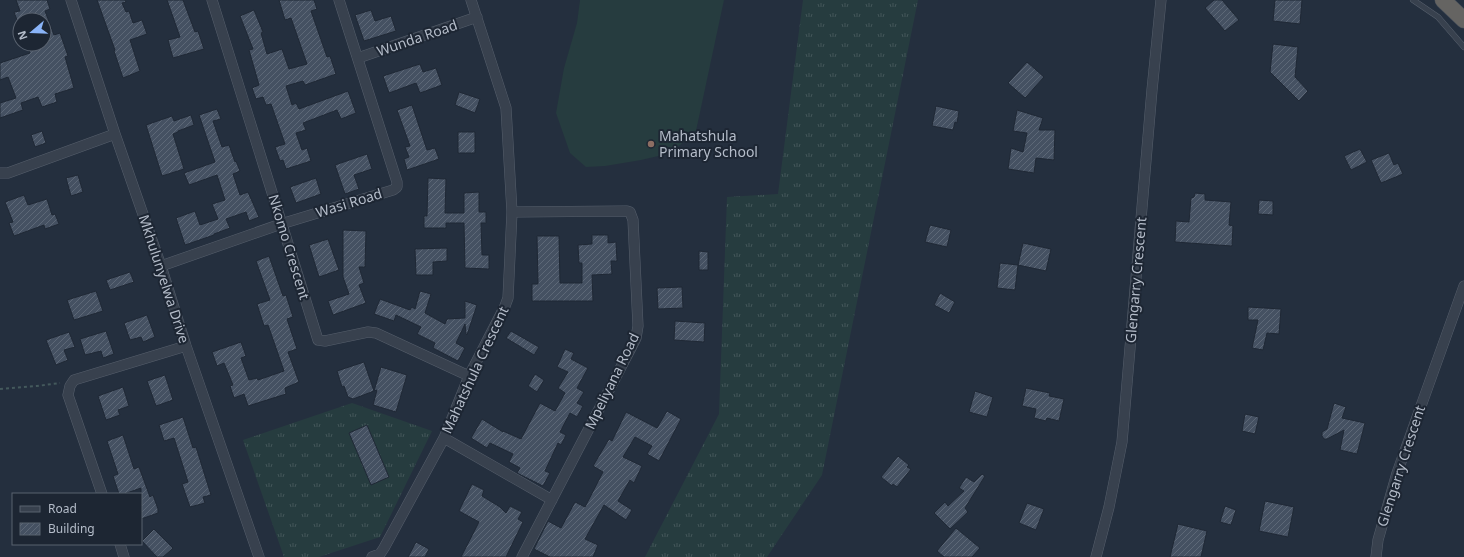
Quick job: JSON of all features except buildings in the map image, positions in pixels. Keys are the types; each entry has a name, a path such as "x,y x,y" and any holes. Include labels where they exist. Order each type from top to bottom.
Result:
{"highway":[{"path":"1443,0 1464,20"}],"street":[{"name":"Mkhulunyelwa Drive","path":"71,0 115,134 161,266 186,346 260,557"},
{"name":"Nkomo Crescent","path":"212,0 319,341 368,332 376,333 469,376"},
{"name":"Wasi Road","path":"161,266 282,224 393,190 397,187 397,182 339,0"},
{"name":"Mahatshula Crescent","path":"372,557 380,554 384,548 444,438 469,376 508,298 512,212 506,108 471,0"},
{"name":"Glengarry Crescent","path":"1096,557 1110,506 1122,442 1161,0"},
{"name":"Wunda Road","path":"358,58 477,18"},
{"path":"0,173 8,173 115,134"},
{"name":"Mpeliyana Road","path":"512,212 627,211 631,214 633,220 638,326 636,338 522,557"},
{"name":"Glengarry Crescent","path":"1376,557 1378,540 1397,473 1464,286"},
{"path":"102,493 68,395 70,386 74,380 186,346"},
{"path":"444,438 552,500"},
{"path":"120,545 124,557"}],"lane":[{"path":"1413,0 1438,17 1464,47"}],"path":[{"path":"0,389 37,386 74,380"}],"green space":[{"path":"580,0 724,0 696,131 671,153 605,166 586,167 570,153 556,113 564,68 577,23"},
{"path":"803,0 918,0 822,475 767,557 645,557 719,414 727,197 778,194"},
{"path":"352,403 432,431 380,537 319,557 284,557 243,440"}],"place":[{"name":"Mahatshula Primary School","path":"651,144"}]}
